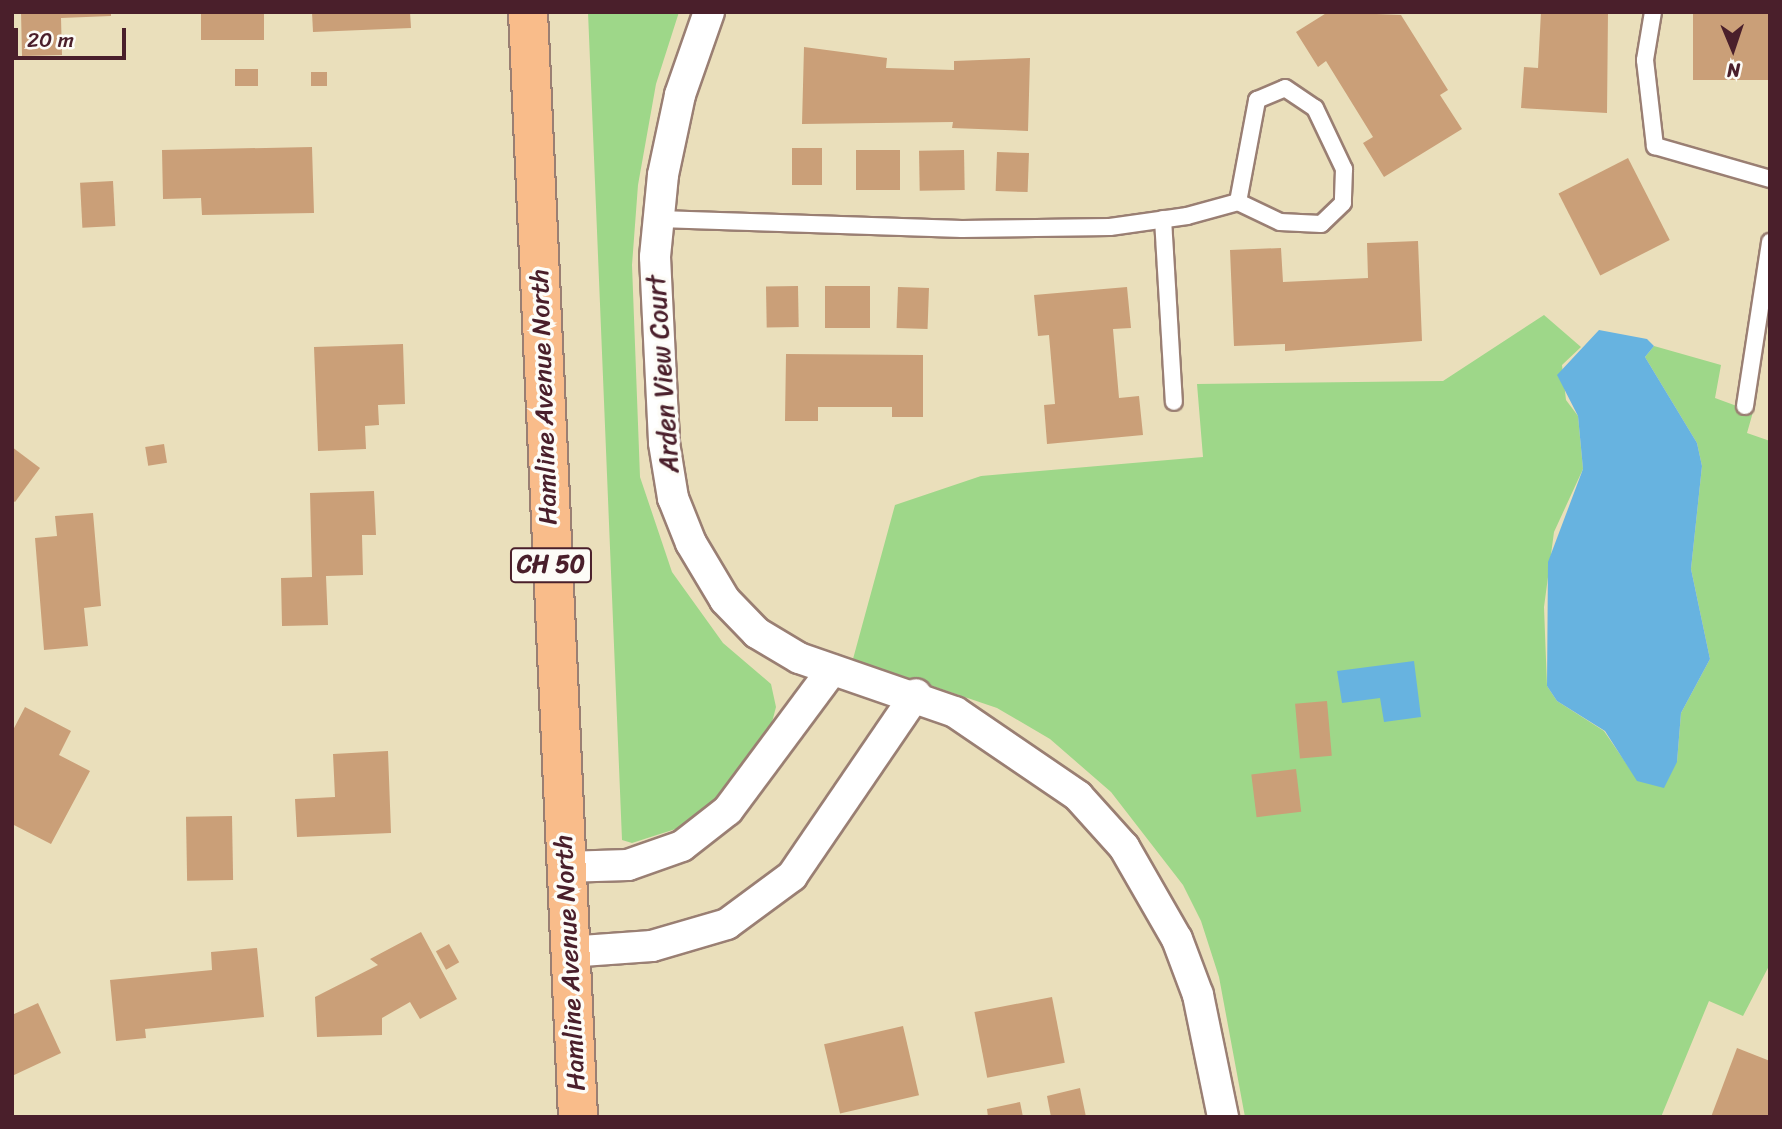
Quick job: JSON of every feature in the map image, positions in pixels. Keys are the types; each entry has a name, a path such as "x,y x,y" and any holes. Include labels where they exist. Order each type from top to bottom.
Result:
{"main road":[{"name":"Hamline Avenue North","path":"528,12 564,867 578,1117"}],"street":[{"name":"Arden View Court","path":"709,12 680,95 659,219 656,291 673,498 725,600 757,633 832,670 870,685 916,694 1018,750 1078,796 1124,847 1149,883 1185,961 1223,1117"},
{"path":"564,867 628,865 682,846 728,810 832,670"},
{"path":"568,952 652,946 727,924 792,876 916,694"}],"lane":[{"path":"1653,12 1645,60 1655,146 1770,179"},
{"path":"659,219 962,229 1110,227 1163,219 1238,201 1280,222 1321,224 1343,204 1344,169 1315,108 1285,88 1257,100 1238,201"},
{"path":"1163,219 1174,402"},
{"path":"1745,406 1770,242"}],"green space":[{"path":"588,12 679,12 656,84 638,185 632,265 640,477 672,572 723,643 771,684 776,707 770,730 711,805 688,825 632,843 622,840"},
{"path":"1544,315 1581,347 1562,365 1566,400 1578,416 1583,469 1554,532 1544,607 1547,686 1557,701 1604,731 1630,769 1677,762 1681,713 1710,659 1691,569 1702,466 1697,443 1645,357 1654,346 1721,365 1715,398 1753,412 1747,433 1770,441 1770,964 1743,1016 1709,1001 1661,1117 1245,1117 1219,977 1201,921 1183,885 1111,792 1050,739 997,708 853,659 895,505 981,476 1203,457 1197,384 1443,381"}],"water":[{"path":"1599,330 1647,339 1654,346 1645,357 1697,443 1702,466 1691,569 1710,659 1681,713 1677,762 1664,788 1637,781 1605,731 1557,701 1547,686 1548,562 1583,469 1578,416 1557,375"},
{"path":"1414,661 1421,717 1384,722 1380,698 1342,703 1337,671"}],"building":[{"path":"21,12 111,12 111,16 61,18 62,55 22,56"},
{"path":"201,12 264,12 264,40 201,40"},
{"path":"312,12 410,12 411,28 313,32"},
{"path":"1328,12 1401,15 1448,90 1440,95 1462,129 1384,177 1363,143 1373,137 1326,61 1318,67 1296,32"},
{"path":"1541,12 1608,12 1607,113 1521,108 1524,67 1538,68"},
{"path":"1693,12 1770,12 1770,80 1693,80"},
{"path":"804,47 887,58 886,68 954,70 954,61 1030,58 1028,131 952,128 953,122 802,124"},
{"path":"235,69 258,69 258,86 235,86"},
{"path":"311,72 327,72 327,86 311,86"},
{"path":"312,147 314,213 202,215 201,198 163,199 162,150"},
{"path":"792,148 822,148 822,185 792,185"},
{"path":"856,150 900,150 900,190 856,190"},
{"path":"964,150 965,190 920,191 919,151"},
{"path":"997,152 1029,153 1028,192 996,191"},
{"path":"1628,158 1670,240 1600,275 1559,193"},
{"path":"113,181 115,226 82,228 80,183"},
{"path":"1418,241 1422,341 1285,351 1285,344 1234,346 1230,250 1281,248 1283,282 1368,278 1367,243"},
{"path":"798,286 799,327 767,328 766,287"},
{"path":"825,286 870,286 870,328 825,328"},
{"path":"898,287 929,288 928,329 897,328"},
{"path":"1127,287 1131,328 1113,329 1119,398 1139,396 1143,435 1047,444 1044,405 1055,404 1049,335 1038,336 1034,295"},
{"path":"403,344 405,404 378,405 379,425 365,426 366,449 318,451 314,347"},
{"path":"786,354 923,355 923,417 892,417 892,407 818,407 818,421 785,421"},
{"path":"164,444 167,463 148,466 145,447"},
{"path":"12,447 40,468 15,502 12,500"},
{"path":"374,491 376,535 362,535 363,575 326,576 328,625 282,626 281,578 312,577 310,493"},
{"path":"93,513 101,606 84,608 88,646 44,650 35,538 57,536 55,516"},
{"path":"1327,701 1332,756 1300,759 1295,704"},
{"path":"25,707 71,731 59,755 90,771 51,844 12,824 12,732"},
{"path":"388,751 391,833 297,837 295,799 335,797 333,754"},
{"path":"1296,769 1301,812 1257,817 1251,774"},
{"path":"232,816 233,880 187,881 186,817"},
{"path":"421,932 457,999 420,1019 410,1002 382,1018 382,1035 317,1037 315,997 378,965 370,959"},
{"path":"449,944 459,962 446,970 436,951"},
{"path":"257,948 264,1017 145,1029 146,1038 116,1041 110,980 212,970 211,952"},
{"path":"1052,997 1065,1063 987,1078 974,1012"},
{"path":"38,1003 61,1053 12,1076 12,1015"},
{"path":"903,1026 919,1095 840,1113 824,1044"},
{"path":"1737,1048 1770,1061 1770,1117 1711,1117"},
{"path":"1080,1088 1086,1117 1051,1117 1047,1096"},
{"path":"1020,1102 1023,1117 988,1117 987,1109"}]}
